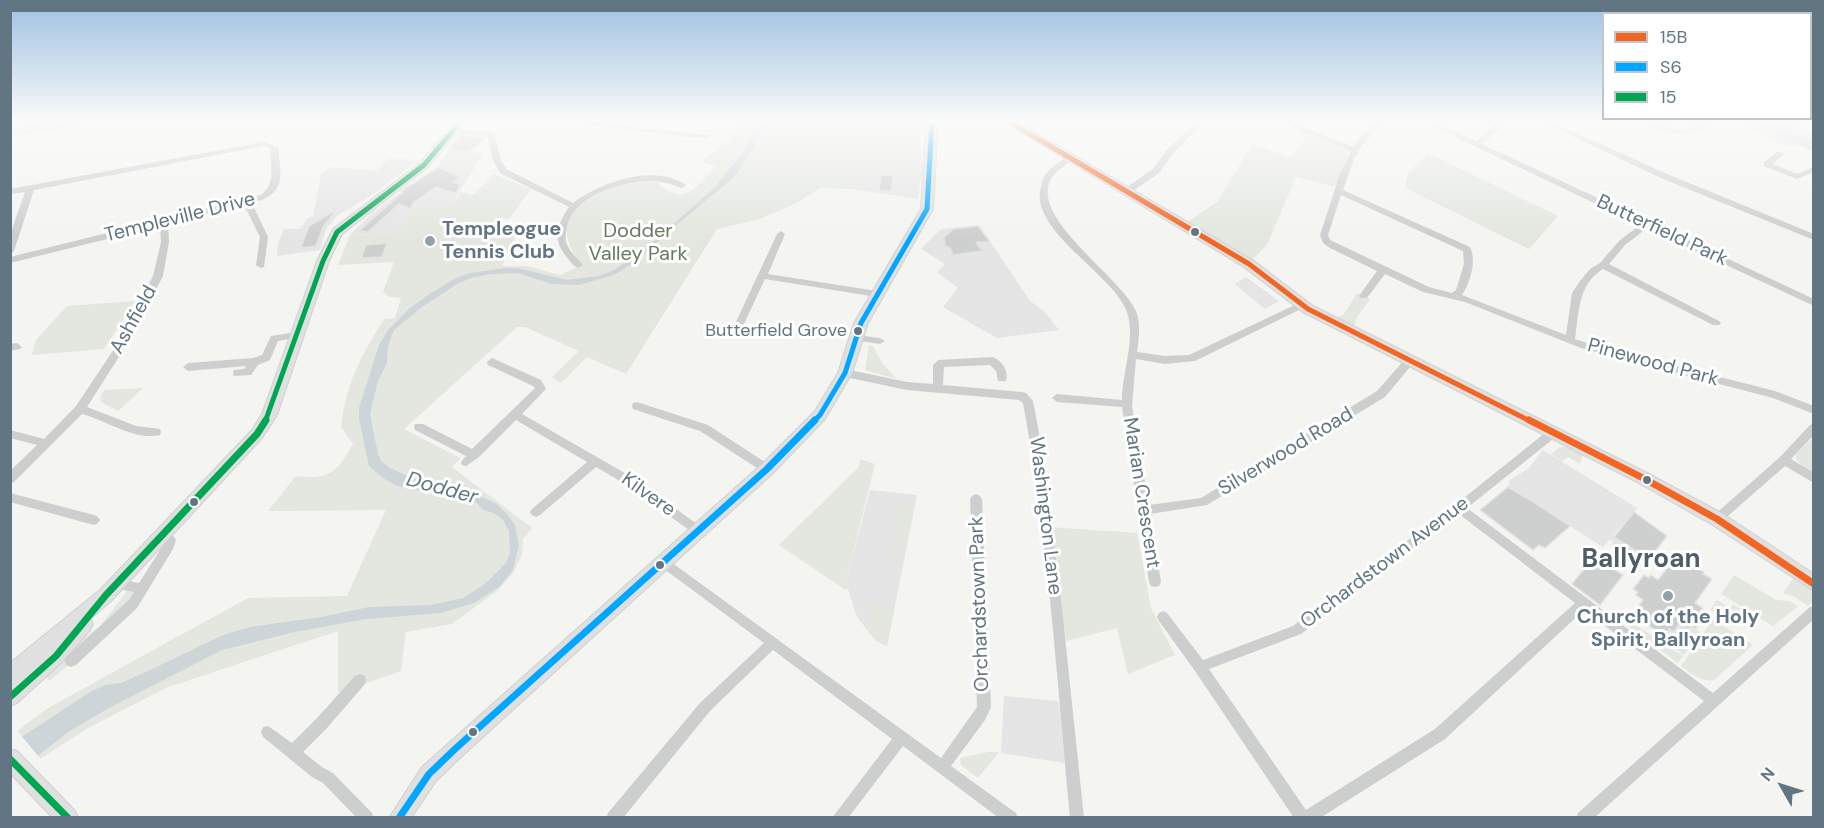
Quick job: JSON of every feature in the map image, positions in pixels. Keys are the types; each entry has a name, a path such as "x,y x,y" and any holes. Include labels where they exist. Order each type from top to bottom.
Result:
{"main road":[{"path":"10,697 56,656 112,590 258,434 269,414 322,261 335,233 429,160"},
{"path":"399,818 414,794 437,766 767,470 820,415 845,373 856,338 877,294 914,236 927,209 930,160"},
{"path":"1073,160 1253,267 1302,304 1336,324 1554,432 1717,519 1814,584"},
{"path":"10,675 112,590"},
{"path":"16,765 68,818"}],"street":[{"name":"Templeville Drive","path":"10,192 185,160"},
{"name":"Templeville Drive","path":"10,260 247,202 272,193 276,184 275,160"},
{"path":"497,160 503,171 573,206"},
{"name":"Marian Crescent","path":"1067,160 1053,169 1046,179 1044,193 1046,207 1058,231 1124,298 1132,312 1132,355 1127,404 1155,582"},
{"path":"1127,191 1156,171 1164,160"},
{"path":"1350,160 1339,191 1467,249 1470,254 1469,262 1460,292 1455,295"},
{"name":"Butterfield Park","path":"1510,160 1813,302"},
{"path":"1628,160 1814,237"},
{"path":"1773,160 1767,164 1797,177 1814,170"},
{"path":"578,265 564,248 561,237 566,216 573,206 588,195 626,181 656,179 682,185"},
{"path":"10,251 30,188"},
{"name":"Pinewood Park","path":"1339,191 1324,235 1326,241 1382,271 1426,290 1455,295 1599,350 1775,395 1814,410"},
{"path":"247,202 264,237 261,265"},
{"name":"Ashfield","path":"10,479 80,409 126,338 158,276 165,242 164,223"},
{"path":"1570,340 1577,293 1593,271 1603,265 1622,243 1646,224"},
{"path":"740,324 781,234"},
{"path":"1603,265 1716,322"},
{"path":"1364,296 1382,271"},
{"path":"763,276 877,294"},
{"path":"1132,355 1165,360 1191,358 1302,304"},
{"path":"188,367 254,362 266,357 274,338 298,335"},
{"path":"856,338 880,341"},
{"path":"938,389 938,365 942,363 993,361 1001,370 1002,378"},
{"name":"Silverwood Road","path":"1144,510 1203,502 1373,399 1389,386 1410,361"},
{"path":"238,373 247,372 254,362"},
{"path":"419,427 470,459 538,394 542,387 492,362"},
{"name":"Washington Lane","path":"845,373 907,386 1022,396 1028,401 1037,449 1058,620 1077,818"},
{"name":"Marian Crescent","path":"1057,398 1127,404"},
{"path":"637,406 704,428 767,470"},
{"path":"80,409 115,424 148,433 156,432"},
{"name":"Kilvere","path":"516,415 595,461 699,531"},
{"path":"1717,519 1784,460 1814,428"},
{"name":"Orchardstown Avenue","path":"1200,666 1297,630 1459,508 1554,432"},
{"path":"10,434 44,443"},
{"path":"1784,460 1814,478"},
{"path":"536,512 595,461"},
{"path":"10,497 94,520"},
{"name":"Orchardstown Park","path":"942,767 980,716 984,707 976,499"},
{"path":"1459,508 1712,700"},
{"path":"71,661 105,632 132,604 167,549 170,540 165,533"},
{"path":"664,562 1011,818"},
{"path":"112,590 143,589"},
{"path":"1163,617 1200,666 1304,818 1440,734 1584,603"},
{"path":"1583,818 1814,611"},
{"path":"613,818 705,707 773,642"},
{"path":"292,752 322,723 360,680"},
{"path":"268,732 317,772 328,778 367,818"},
{"path":"839,818 902,737"}],"shaded area":[{"path":"387,160 416,162 369,197 338,215 326,229 320,250 277,256 278,244 284,229 300,229 309,217 313,217 321,174 332,167 377,171"},
{"path":"442,160 479,160 458,194 454,205 413,207 400,233 350,235 372,213 438,166"},
{"path":"862,160 921,160 922,173 918,199 852,189 855,170 861,170"},
{"path":"979,225 1030,301 1044,311 1059,330 997,338 943,307 958,288 937,272 945,264 921,249 941,229"},
{"path":"1246,277 1279,301 1265,309 1235,284"},
{"path":"1543,450 1637,508 1603,547 1508,487 1510,480 1528,469"},
{"path":"870,490 917,495 887,646 875,640 857,617 848,589 844,589"},
{"path":"1004,696 1058,701 1065,763 1001,753"}],"green space":[{"name":"Dodder Valley Park","path":"704,160 862,160 862,170 855,170 852,189 820,188 797,203 760,219 717,229 626,374 587,357 561,383 552,377 579,351 525,327 517,327 404,429 460,458 452,467 532,528 523,539 522,555 513,573 497,591 452,624 406,632 401,671 338,693 338,631 168,687 88,728 40,759 17,731 48,708 248,598 347,596 386,510 268,511 296,476 325,475 337,468 347,454 353,444 341,427 351,383 361,358 384,319 395,318 401,298 389,297 383,292 394,262 338,265 350,235 400,233 413,207 454,205 460,192 473,195 494,174 531,189 509,219 502,218 495,227 517,233 502,266 527,266 560,275 582,265 570,245 567,228 572,213 583,201 599,191 637,182 656,182 674,194 689,192 696,188 716,166 701,162"},
{"path":"1243,160 1346,160 1337,187 1296,177 1267,245 1248,264 1183,225 1218,201"},
{"path":"1421,160 1442,160 1558,216 1529,249 1405,188 1408,173"},
{"path":"1357,293 1370,299 1357,317 1354,326 1337,318 1344,314"},
{"path":"135,301 104,349 32,355 36,340 67,306"},
{"path":"869,345 873,346 882,363 897,379 865,370"},
{"path":"143,388 118,411 101,402 100,398 104,390"},
{"path":"1813,438 1813,474 1796,459 1796,454"},
{"path":"1572,446 1583,453 1580,464 1568,457 1562,461 1551,454 1560,447"},
{"path":"860,459 875,464 844,589 779,545 859,467"},
{"path":"897,503 912,505 900,568 889,567 896,532 900,532 891,530"},
{"path":"1049,527 1137,533 1151,608 1175,655 1128,674 1117,628 1066,641"},
{"path":"1612,535 1647,557 1641,565 1611,545 1613,542 1609,539"},
{"path":"1734,575 1776,600 1789,601 1798,606 1773,626 1721,594"},
{"path":"1795,576 1813,590 1813,601 1808,606 1795,597 1783,593"},
{"path":"128,590 136,592 117,616 84,651 49,681 45,676 80,641 100,626"},
{"path":"1717,600 1730,608 1733,604 1747,613 1737,627 1710,610"},
{"path":"867,602 895,606 887,646 875,640 863,623 872,618"},
{"path":"1612,609 1683,656 1678,663 1609,612"},
{"path":"1713,619 1753,645 1714,680 1704,680 1681,666"},
{"path":"1680,624 1688,629 1690,626 1700,632 1684,655 1662,640 1669,629 1674,632"},
{"path":"999,752 978,778 961,765 960,758"}],"water":[{"name":"Dodder","path":"737,160 746,160 731,180 638,260 614,275 579,285 552,284 517,273 491,274 471,278 457,284 422,307 394,330 388,346 387,363 378,381 370,414 378,454 381,461 390,468 426,484 473,492 498,505 507,514 515,525 519,545 513,570 499,587 474,603 441,613 366,619 290,633 222,650 107,709 68,732 11,777 11,744 90,692 105,685 121,683 223,635 250,627 321,617 369,607 430,605 463,598 485,584 506,563 510,553 509,531 503,520 494,513 483,510 476,502 397,486 369,466 359,419 359,408 379,345 388,330 410,308 454,279 470,273 517,268 567,280 598,276 612,271 641,253 713,189"}],"pier":[{"path":"19,733 40,758 10,780 10,740"}],"building":[{"path":"439,167 460,177 453,182 460,184 457,191 454,193 436,187 414,202 410,209 399,204 368,232 359,231 403,192 401,191"},
{"path":"881,175 893,175 891,191 879,190"},
{"path":"334,211 323,227 316,246 301,248 309,226"},
{"path":"978,226 990,242 976,242 982,251 953,255 950,248 945,246 944,237 954,229"},
{"path":"387,243 382,257 361,258 366,245"},
{"path":"1508,487 1570,526 1545,548 1539,545 1533,550 1480,510"},
{"path":"1634,512 1667,536 1649,559 1614,537"},
{"path":"1594,557 1623,575 1600,605 1572,584"},
{"name":"Church of the Holy Spirit, Ballyroan","path":"1676,557 1704,572 1703,574 1712,579 1695,603 1703,608 1700,611 1705,614 1696,629 1690,625 1688,629 1680,623 1674,632 1669,629 1664,636 1637,618 1642,612 1637,608 1643,600 1636,595 1638,592 1633,589 1644,575 1649,578 1651,575 1658,580"}],"transit line":[{"name":"15","path":"10,697 56,656 106,595 257,434 269,415 323,261 337,232 429,160"},
{"name":"S6","path":"399,818 429,774 455,749 767,469 820,415 845,373 861,323 927,209 930,160"},
{"name":"15B","path":"1073,160 1249,264 1308,309 1643,478 1717,519 1814,584"},
{"name":"15","path":"10,759 68,818"}],"place":[{"name":"Templeogue Tennis Club","path":"430,241"},
{"name":"Butterfield Grove","path":"858,331"},
{"name":"Church of the Holy Spirit, Ballyroan","path":"1668,596"}],"district":[{"name":"Ballyroan","path":"1641,560"}]}
